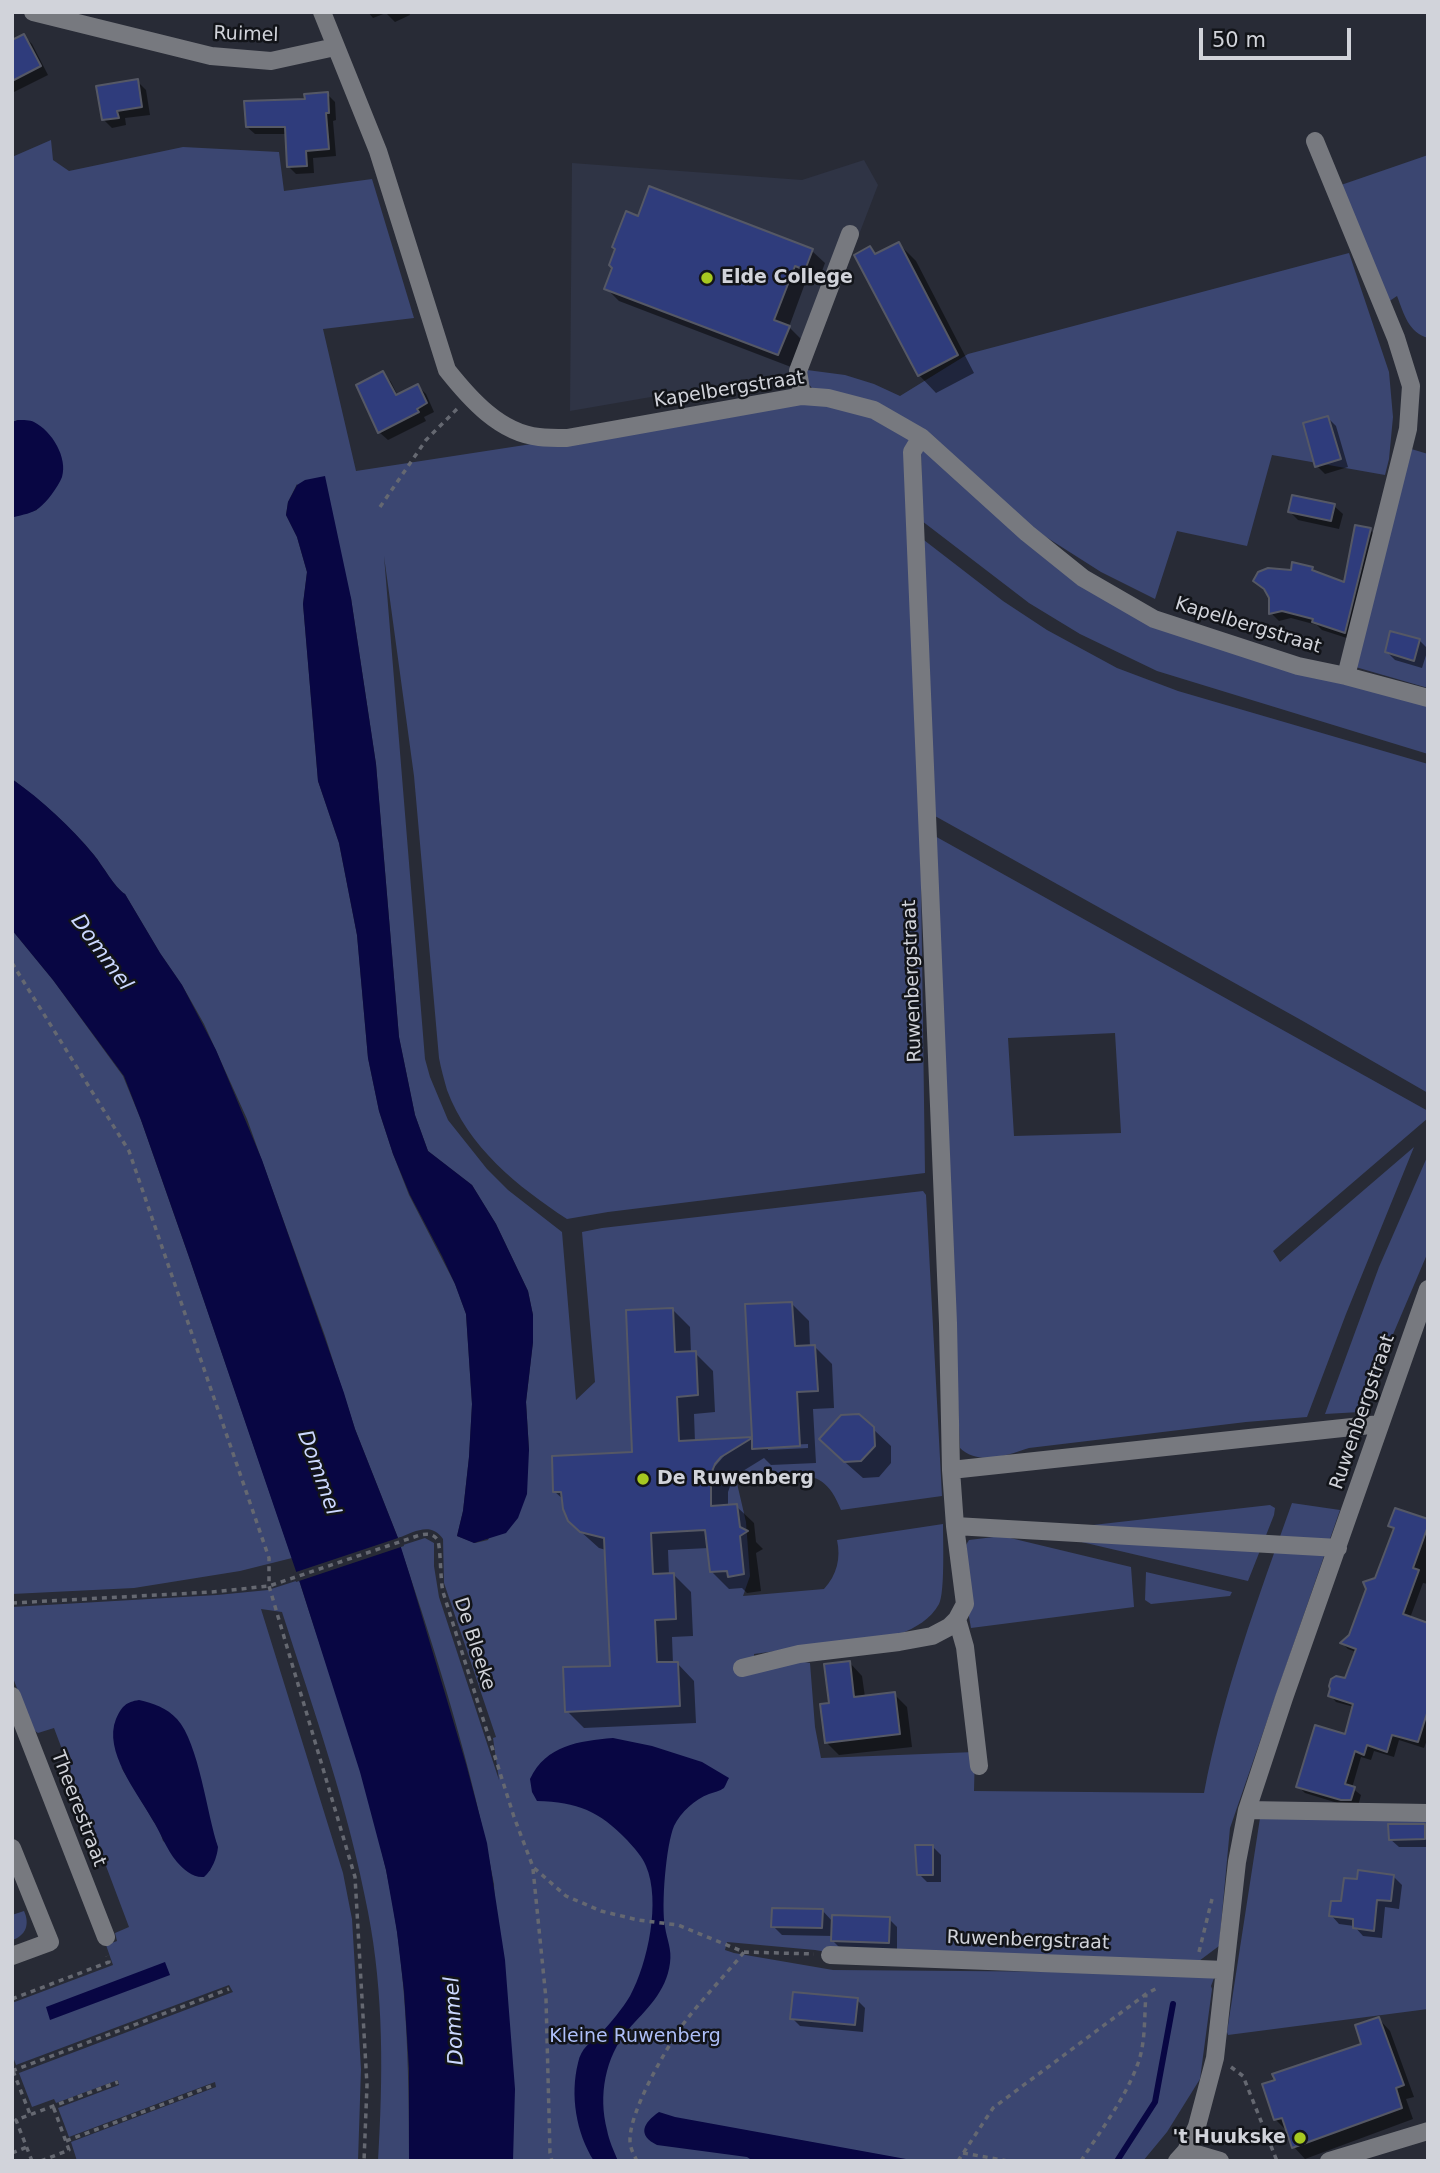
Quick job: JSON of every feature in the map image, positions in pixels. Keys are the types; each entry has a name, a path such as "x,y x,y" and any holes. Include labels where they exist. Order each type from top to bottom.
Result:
{"street":[{"name":"Ruimel","path":"33,12 211,56 271,61 335,47"},
{"name":"Kapelbergstraat","path":"322,12 378,151 447,370 468,398 502,424 536,437 567,438 802,396 828,398 874,410 921,437 1027,533 1083,578 1154,619 1298,666 1428,698"},
{"path":"1315,141 1395,338 1411,386 1408,429 1346,676"},
{"path":"802,396 797,371 850,234"},
{"name":"Ruwenbergstraat","path":"921,437 912,452 947,1295 951,1469 961,1611 979,1766"},
{"name":"Ruwenbergstraat","path":"1181,2156 1197,2126 1215,2058 1237,1863 1247,1810 1428,1289"},
{"path":"951,1469 1380,1424"},
{"path":"954,1526 1338,1548"},
{"path":"741,1668 799,1654 932,1636 949,1627 961,1611"},
{"name":"Theerestraat","path":"12,1696 106,1937"},
{"path":"1247,1810 1428,1813"},
{"path":"12,1848 50,1942 12,1956"},
{"name":"Ruwenbergstraat","path":"830,1955 1225,1970"},
{"path":"1329,2161 1428,2131"},
{"path":"1181,2156 1220,2161"}],"path":[{"path":"380,507 426,440 468,398"},
{"path":"12,963 129,1151 268,1558 270,1586 355,1877 368,2085 364,2161"},
{"name":"De Bleeke","path":"12,1603 212,1592 270,1586 420,1535 431,1534 439,1543 443,1592 514,1817 533,1867 566,1896 601,1911 638,1920 678,1925 744,1952 830,1955"},
{"path":"533,1867 546,1999 551,2160"},
{"path":"12,1998 109,1962 103,1946 106,1937"},
{"path":"637,2161 630,2140 632,2126 648,2082 682,2027 744,1952"},
{"path":"958,2161 993,2108 1146,1994 1195,1968"},
{"path":"30,2114 12,2070 229,1989"},
{"path":"1081,2161 1116,2107 1138,2064 1143,2039 1146,1994"},
{"path":"1215,2058 1243,2076 1277,2161"},
{"path":"32,2161 16,2120 118,2082"},
{"path":"66,2141 214,2085"},
{"path":"41,2161 69,2150 53,2106"},
{"path":"12,2153 27,2147"},
{"path":"963,2153 1008,2161"}],"shaded area":[{"name":"Elde College","path":"864,160 878,185 807,370 570,411 572,163 802,180"}],"green space":[{"name":"Kleine Ruwenberg","path":"51,140 53,160 69,171 183,147 279,152 284,191 372,179 414,318 323,329 356,471 798,403 852,408 915,439 925,1173 567,1219 513,1179 481,1147 456,1111 447,1090 439,1058 414,776 384,556 425,1059 448,1120 487,1169 508,1190 562,1232 576,1400 595,1382 582,1232 923,1191 926,1195 942,1496 841,1510 830,1489 816,1478 798,1475 736,1479 746,1522 750,1576 743,1596 824,1589 837,1566 837,1540 943,1524 941,1598 936,1609 922,1622 900,1634 754,1654 755,1668 799,1661 810,1663 815,1727 821,1758 975,1752 974,1791 1204,1793 1231,1682 1292,1503 1340,1510 1230,1828 1219,1946 1199,1961 861,1958 815,1950 727,1942 725,1950 734,1953 833,1970 1216,1973 1211,1986 1200,2079 1167,2132 1143,2161 505,2161 494,1884 476,1799 453,1714 400,1546 425,1538 434,1543 434,1566 439,1597 499,1780 493,1738 496,1737 444,1583 443,1539 428,1529 398,1538 355,1429 325,1336 247,1119 204,1024 182,985 125,894 94,855 56,815 12,779 12,517 37,510 18,420 12,422 12,157","holes":["297,484 351,598 376,764 399,1037 415,1115 428,1151 472,1185 496,1224 528,1291 533,1315 533,1342 526,1402 529,1450 488,1540 475,1543 457,1536 463,1511 472,1404 466,1314 455,1284 409,1195 393,1154 379,1111 368,1058 357,935 339,843 318,781 303,604 307,572 297,537 286,515 288,502"]},
{"path":"1428,155 1428,338 1411,327 1397,296 1385,304 1341,185"},
{"path":"1349,253 1389,372 1393,417 1385,475 1272,455 1247,546 1177,531 1155,599 1101,572 1024,523 946,450 815,392 808,383 807,370 845,375 900,396 968,354"},
{"path":"921,443 1108,602 1428,703 1428,754 1157,671 1080,634 1029,603 922,521"},
{"path":"1408,448 1428,454 1428,688 1352,666"},
{"path":"920,537 1003,601 1047,630 1117,668 1178,691 1428,764 1428,1093 935,816"},
{"path":"933,835 1428,1111 1428,1118 1273,1251 1280,1262 1414,1147 1307,1417 1029,1448 984,1458 975,1457 960,1448","holes":["1115,1033 1121,1133 1014,1136 1008,1038"]},
{"path":"12,930 53,980 123,1076 141,1120 292,1558 240,1571 134,1588 12,1594"},
{"path":"1428,1155 1428,1252 1360,1412 1325,1414 1379,1267"},
{"path":"1270,1505 1275,1508 1274,1515 1248,1581 1073,1540 1075,1527"},
{"path":"1002,1536 1131,1567 1134,1607 971,1628 966,1545 969,1540"},
{"path":"1146,1572 1232,1592 1230,1596 1151,1604 1145,1600"},
{"path":"299,1580 357,1760 377,1833 393,1906 403,1978 409,2161 378,2161 381,2099 380,2005 373,1943 360,1874 330,1761 282,1612 261,1609 343,1873 352,1919 361,2069 358,2161 77,2161 71,2142 216,2087 215,2082 69,2137 58,2108 119,2085 118,2080 56,2103 54,2099 32,2107 19,2073 233,1992 229,1985 16,2065 12,2054 12,2003 113,1965 106,1945 117,1941 115,1933 129,1927 54,1728 38,1733 32,1729 12,1675 12,1607 268,1590","holes":["121,1767 215,1839 217,1851 210,1871 163,1841"]},
{"path":"1428,1817 1428,2009 1228,2035 1260,1818"},
{"path":"24,1911 26,1929 21,1936 12,1940 12,1915"}],"water":[{"path":"12,422 34,422 47,432 61,454 63,470 58,485 42,505 34,511 14,517"},
{"path":"325,476 351,598 376,764 399,1037 415,1115 428,1151 472,1185 496,1224 528,1291 533,1315 533,1342 526,1402 529,1450 527,1494 518,1518 506,1533 474,1543 457,1536 463,1511 472,1404 466,1314 442,1256 410,1195 379,1111 368,1058 357,935 339,843 318,781 303,604 307,572 297,537 286,515 288,502 297,485 305,480"},
{"name":"Dommel","path":"12,779 66,824 125,894 182,985 216,1050 262,1160 355,1429 398,1538 487,1843 505,1960 515,2089 513,2161 409,2161 409,2068 397,1932 386,1870 360,1772 299,1580 124,1076 12,930"},
{"path":"139,1700 173,1715 185,1730 191,1745 218,1847 214,1864 204,1877 189,1873 173,1857 118,1758 113,1731 116,1719 125,1705"},
{"path":"613,1738 652,1746 702,1762 729,1778 724,1788 704,1796 689,1807 674,1826 664,1891 664,1917 670,1953 668,1974 660,1992 620,2041 605,2077 604,2117 618,2161 594,2161 576,2114 578,2063 589,2043 604,2030 630,1996 642,1967 652,1914 650,1880 642,1859 617,1830 597,1815 576,1806 537,1801 530,1779 554,1752 576,1743"},
{"path":"165,1962 170,1975 50,2020 46,2007"},
{"path":"659,2112 917,2161 753,2161 747,2157 657,2145 647,2137 644,2129 649,2120"}],"pier":[{"path":"401,1537 404,1546 296,1582 293,1573"}],"building":[{"path":"24,34 41,66 12,81 12,40"},
{"path":"138,79 142,107 117,111 119,118 102,120 96,86"},
{"path":"328,92 329,113 326,113 329,149 306,151 307,166 287,167 285,127 246,127 244,101 305,99 304,94"},
{"path":"649,186 813,249 805,270 795,266 774,320 790,326 778,355 604,289 612,268 609,265 615,249 612,247 626,211 638,216"},
{"path":"899,242 958,355 918,376 854,255 870,246 875,254"},
{"path":"383,371 396,395 418,384 427,403 417,409 419,412 378,433 356,385"},
{"path":"1328,416 1341,459 1315,467 1303,423"},
{"path":"1292,495 1335,504 1331,521 1288,512"},
{"path":"1355,525 1371,528 1345,633 1312,622 1313,619 1282,611 1269,614 1269,598 1264,589 1253,581 1258,572 1268,568 1291,570 1292,562 1313,567 1312,570 1344,582"},
{"path":"1390,631 1420,639 1414,661 1385,652"},
{"path":"792,1302 795,1346 815,1345 818,1391 797,1392 800,1446 752,1449 752,1438 721,1457 711,1474 711,1506 737,1504 740,1527 748,1531 740,1536 744,1574 728,1577 727,1571 710,1572 705,1530 651,1533 653,1574 674,1573 676,1619 655,1620 657,1662 678,1662 680,1706 565,1712 563,1667 610,1666 604,1538 580,1532 568,1521 561,1492 553,1492 552,1456 632,1452 626,1310 673,1308 675,1352 696,1351 698,1395 677,1397 679,1441 752,1437 745,1304"},
{"path":"859,1414 874,1427 875,1446 861,1461 844,1462 819,1439 841,1415"},
{"path":"1395,1508 1428,1519 1413,1568 1419,1570 1403,1614 1428,1623 1428,1710 1418,1742 1392,1735 1387,1752 1367,1745 1364,1755 1355,1751 1345,1784 1355,1787 1351,1800 1341,1800 1296,1787 1315,1725 1345,1734 1353,1704 1328,1696 1329,1686 1331,1679 1336,1676 1345,1678 1356,1649 1340,1643 1349,1635 1366,1589 1363,1582 1375,1578 1394,1528 1388,1526"},
{"path":"850,1661 854,1697 895,1692 900,1734 825,1743 820,1704 829,1703 824,1664"},
{"path":"1388,1824 1425,1824 1425,1839 1389,1840"},
{"path":"915,1845 933,1845 933,1875 917,1875"},
{"path":"1358,1870 1394,1875 1391,1901 1377,1900 1374,1931 1353,1928 1353,1919 1329,1916 1331,1901 1341,1901 1344,1878 1357,1879"},
{"path":"772,1908 823,1909 822,1928 771,1927"},
{"path":"832,1915 890,1917 889,1943 831,1941"},
{"path":"793,1992 858,1998 855,2025 790,2019"},
{"path":"1379,2017 1404,2085 1396,2088 1402,2108 1292,2148 1282,2118 1274,2120 1262,2084 1275,2080 1272,2074 1361,2044 1355,2025"}],"waterway":[{"path":"1117,2161 1155,2102 1173,2004"}],"place":[{"name":"Elde College","path":"707,278"},
{"name":"De Ruwenberg","path":"643,1479"},
{"name":"'t Huukske","path":"1300,2138"}]}
